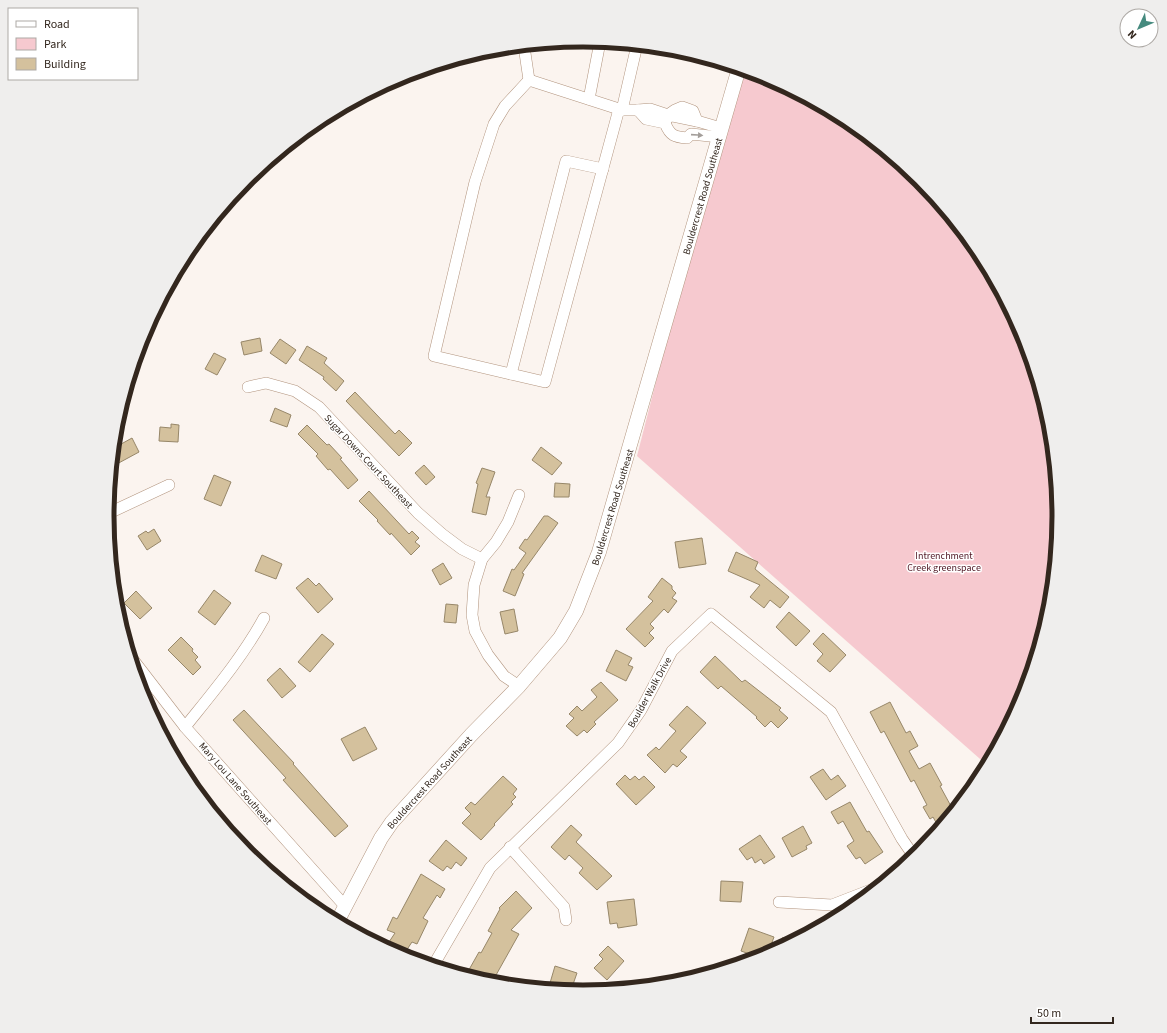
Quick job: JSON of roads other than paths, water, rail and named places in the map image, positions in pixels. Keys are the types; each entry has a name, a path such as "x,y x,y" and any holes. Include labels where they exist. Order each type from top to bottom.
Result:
{"street":[{"path":"589,99 599,47"},
{"path":"529,80 505,106 494,124 475,182 434,356 545,382 603,168 621,109 636,50"},
{"path":"524,51 529,80"},
{"name":"Bouldercrest Road Southeast","path":"339,917 381,838 392,822 470,735 519,686 560,638 576,611 600,552 737,73"},
{"path":"529,80 621,109 650,109 666,119 697,121 720,133"},
{"path":"666,119 668,130 676,137 687,138 691,134 720,133"},
{"path":"511,374 566,161 603,168"},
{"name":"Sugar Downs Court Southeast","path":"248,387 266,383 295,391 319,407 418,513 462,549 482,560"},
{"path":"114,511 169,485"},
{"path":"519,686 504,676 488,655 475,631 472,615 474,585 482,560 496,542 508,522 520,495"},
{"name":"Boulder Walk Drive","path":"435,962 490,868 618,743 641,710 672,651 711,614 831,712 902,839 911,852"},
{"path":"185,727 223,680 255,634 264,618"},
{"name":"Mary Lou Lane Southeast","path":"139,668 185,727 345,906"},
{"path":"510,847 564,906 566,920"},
{"path":"778,902 832,905 864,893"}],"park label":[{"name":"Intrenchment Creek greenspace","path":"944,560"}]}
